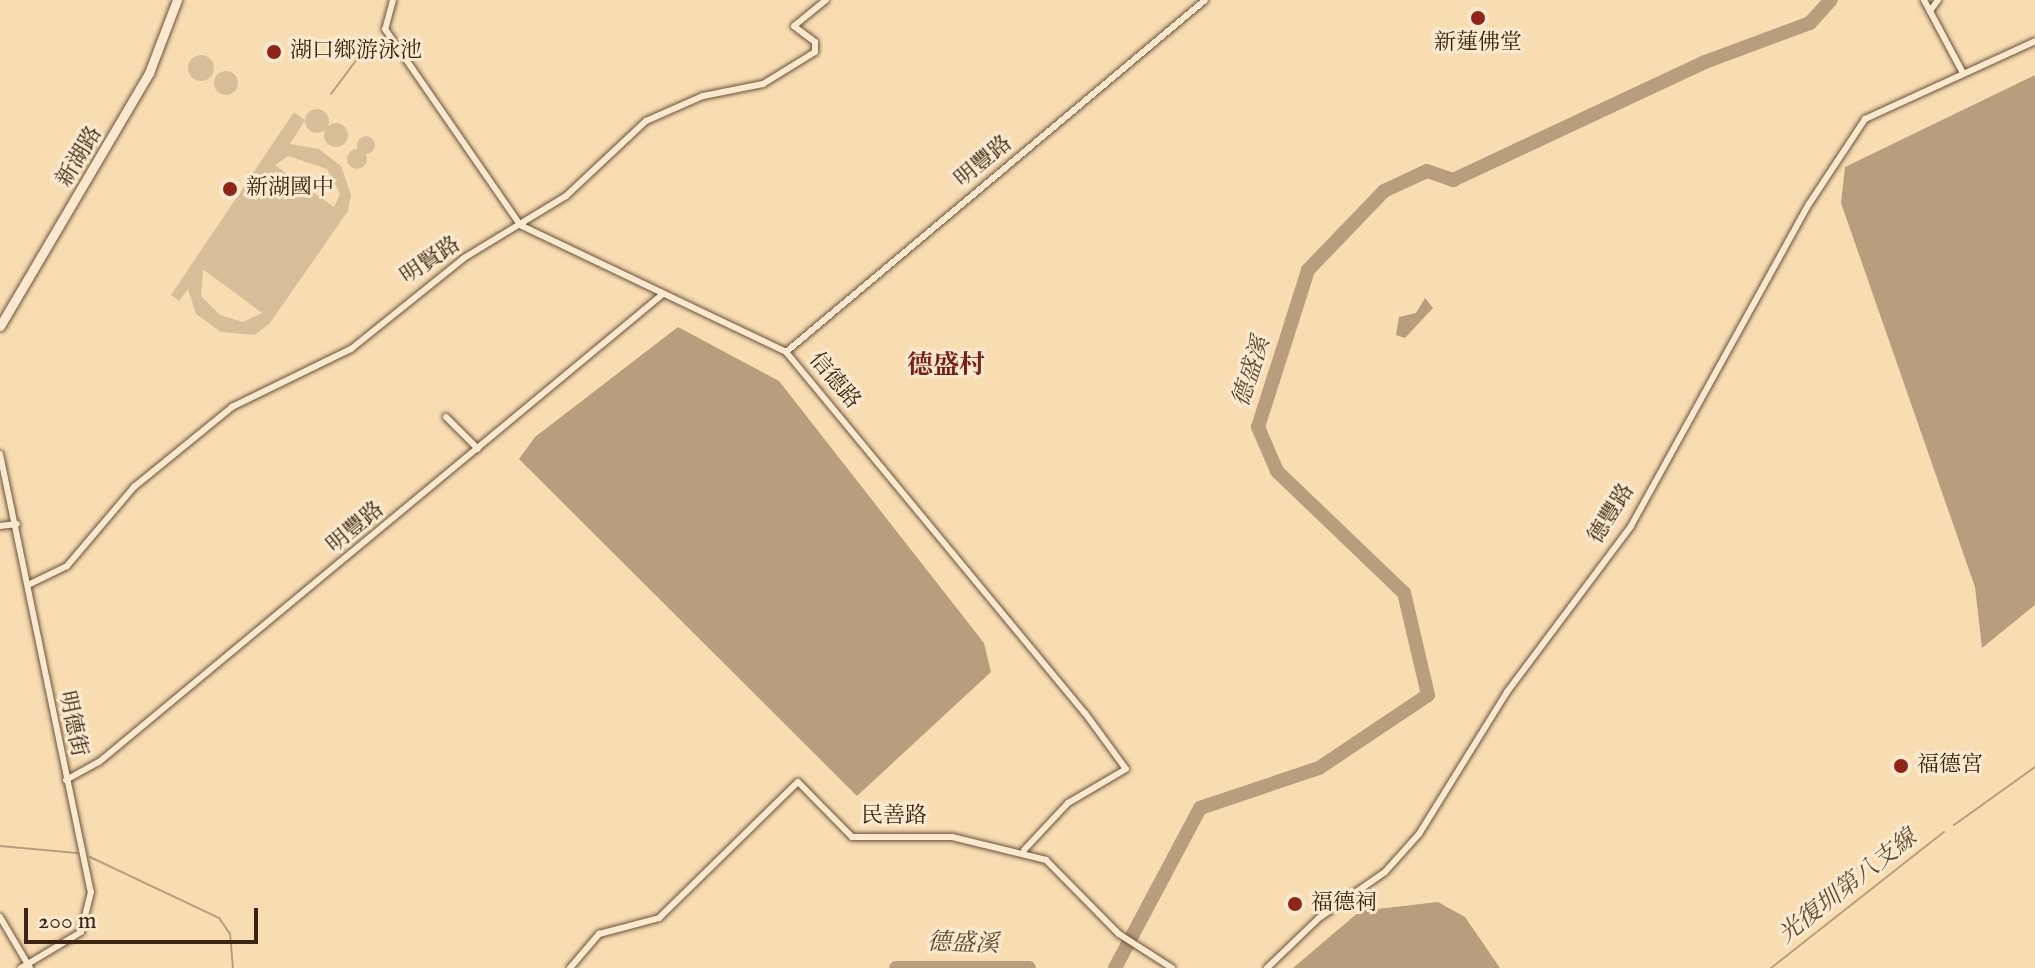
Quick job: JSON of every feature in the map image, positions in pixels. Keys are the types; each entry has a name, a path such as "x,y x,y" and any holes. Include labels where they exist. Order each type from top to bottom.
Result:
{"street":[{"name":"新湖路","path":"0,326 149,73 177,0"},
{"name":"信德路","path":"393,0 385,29 520,225 786,352 1126,769 1068,803 1024,850"},
{"name":"明賢路","path":"30,584 67,566 134,487 232,407 335,360 424,287 566,196 646,121 703,96 763,84 815,52 815,42 794,26 826,0"},
{"name":"明豐路","path":"786,352 1205,0"},
{"path":"1924,0 1963,73"},
{"path":"1930,11 1938,0"},
{"name":"德豐路","path":"1267,968 1319,918 1385,872 1419,834 1507,692 1631,526 1809,204 1865,119 2035,41"},
{"name":"明豐路","path":"66,780 99,762 663,294"},
{"path":"446,417 478,449"},
{"name":"明德街","path":"0,454 30,584 66,780 91,892 81,932 26,967"},
{"path":"0,526 17,524"},
{"name":"民善路","path":"570,968 599,934 659,918 798,782 852,837 933,835 1024,850 1046,860 1123,937 1172,968"},
{"path":"0,917 26,967"}],"shaded area":[{"path":"201,55 210,59 214,68 210,77 201,81 192,77 188,68 192,59"},
{"path":"226,71 235,74 238,83 235,92 226,95 217,92 214,83 217,74"},
{"path":"2035,75 2035,605 1982,648 1975,587 1841,203 1845,167"},
{"path":"317,109 326,112 329,121 326,130 317,133 308,130 305,121 308,112"},
{"path":"294,112 305,120 290,144 319,149 341,166 351,195 348,211 270,323 255,335 221,332 196,314 188,289 179,301 171,295","holes":["288,156 327,169 340,194 334,207 275,165","204,270 262,313 243,322 220,315 201,296"]},
{"path":"336,123 345,126 348,135 345,144 336,147 327,144 324,135 327,126"},
{"path":"362,136 370,136 375,145 373,152 362,154 357,149 357,141"},
{"path":"357,149 364,152 367,159 364,166 357,169 350,166 347,159 350,152"},
{"path":"1425,298 1433,308 1405,338 1396,335 1399,317 1416,313"},
{"path":"678,327 779,381 984,643 991,672 857,796 519,459 535,437"},
{"path":"1438,902 1465,917 1500,968 1293,968 1360,911"}],"waterway":[{"name":"德盛溪","path":"1115,968 1200,808 1319,768 1428,695 1404,593 1277,471 1258,427 1308,270 1384,191 1427,171 1453,180 1705,62 1810,23 1831,0"},
{"path":"331,94 372,39"},
{"name":"光復圳第八支線","path":"1954,825 2035,767"},
{"name":"光復圳第八支線","path":"1771,968 1944,832"},
{"path":"0,846 77,853"},
{"path":"90,857 219,918 230,934 233,968"},
{"name":"德盛溪","path":"896,968 1029,968"}],"place":[{"name":"新蓮佛堂","path":"1478,18"},
{"name":"湖口鄉游泳池","path":"274,52"},
{"name":"新湖國中","path":"230,189"},
{"name":"福德宮","path":"1901,766"},
{"name":"福德祠","path":"1295,904"}],"district":[{"name":"德盛村","path":"946,366"}]}
